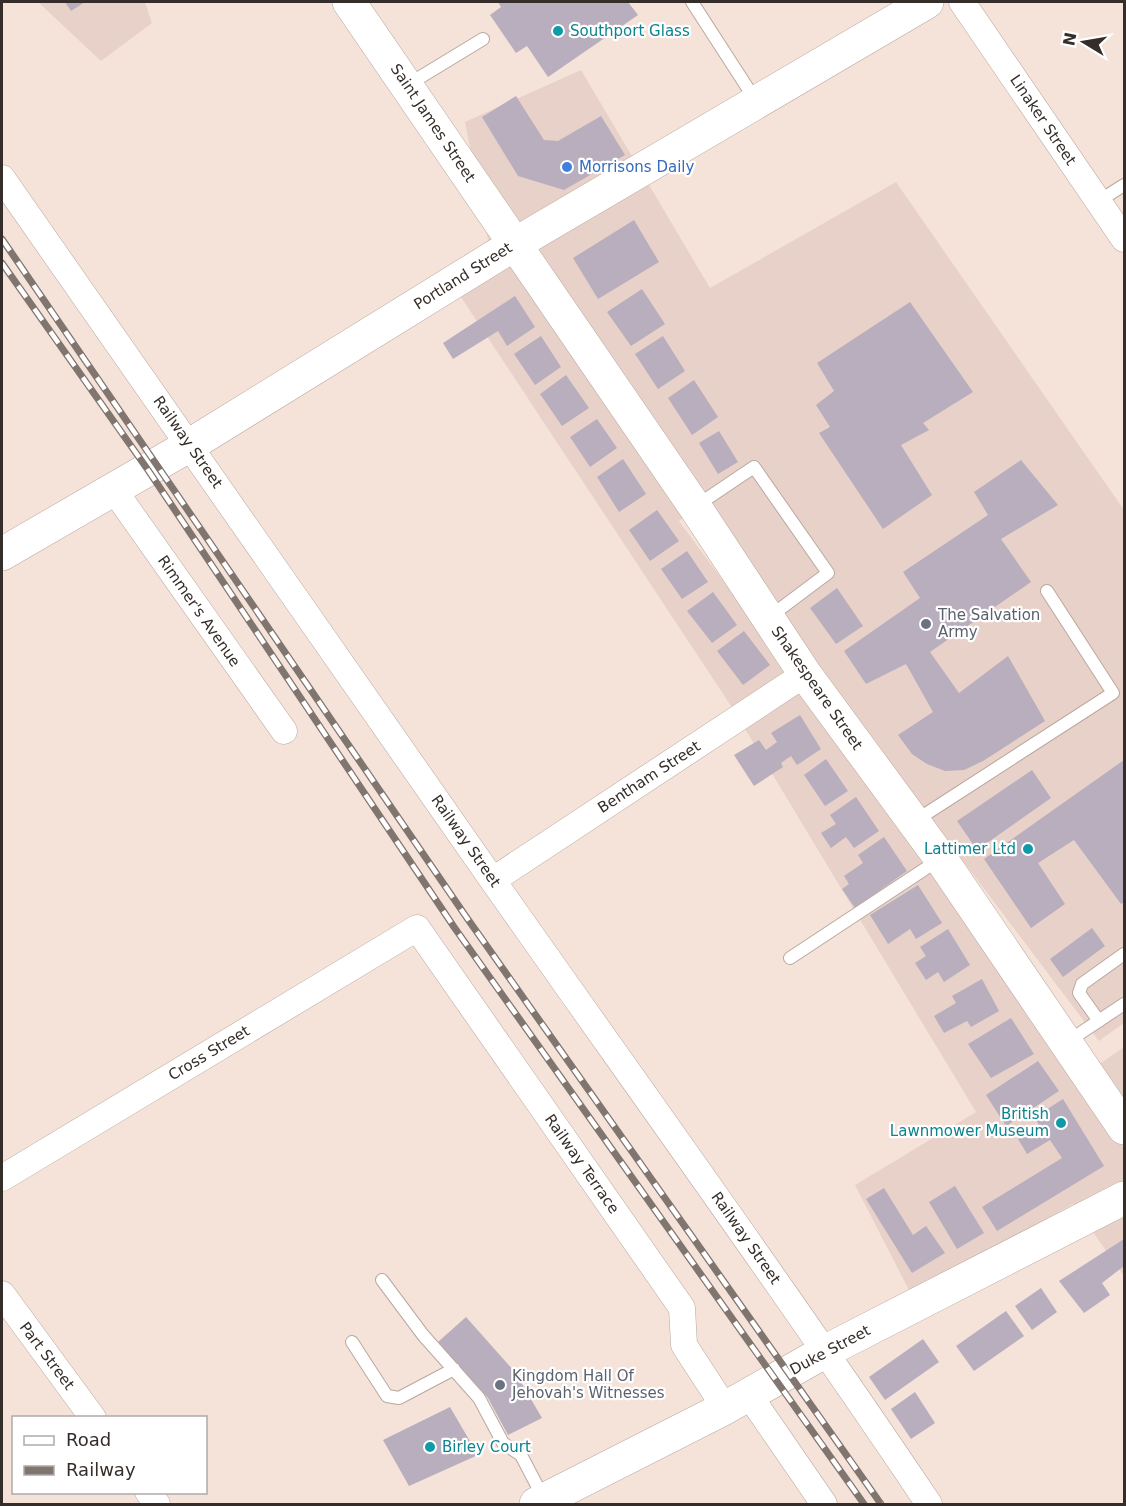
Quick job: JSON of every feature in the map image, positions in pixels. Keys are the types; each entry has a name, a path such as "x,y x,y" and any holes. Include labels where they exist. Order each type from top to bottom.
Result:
{"street":[{"name":"Saint James Street","path":"349,2 515,244"},
{"name":"Portland Street","path":"2,554 190,445 515,244 927,2"},
{"name":"Linaker Street","path":"962,2 1125,239"},
{"name":"Railway Street","path":"2,178 826,1351 929,1504"},
{"name":"Shakespeare Street","path":"515,244 806,674 941,859 1125,1128"},
{"name":"Rimmer's Avenue","path":"114,490 284,731"},
{"name":"Bentham Street","path":"493,880 806,674"},
{"name":"Cross Street","path":"2,1178 417,928"},
{"name":"Railway Terrace","path":"417,928 682,1308 684,1345 737,1401 824,1504"},
{"name":"Duke Street","path":"540,1502 737,1401 826,1351 1125,1198"},
{"name":"Part Street","path":"2,1294 92,1416"}],"lane":[{"path":"692,2 757,102"},
{"path":"407,85 483,39"},
{"path":"1098,201 1125,185"},
{"path":"695,507 754,467 828,573 768,618"},
{"path":"914,821 1113,693 1047,591"},
{"path":"790,958 941,859"},
{"path":"1099,1021 1079,993 1082,984 1125,954"},
{"path":"1066,1043 1125,1004"},
{"path":"382,1280 423,1335 479,1398 503,1443 521,1455 540,1502"},
{"path":"352,1342 387,1396 399,1398 454,1369"}],"shaded area":[{"path":"38,2 145,2 152,23 101,61"},
{"path":"581,70 710,288 896,182 1124,510 1124,1023 1099,1041 810,658 704,500 679,521 781,660 1101,1063 1124,1047 1124,1276 1073,1204 911,1294 855,1185 976,1112 733,709 459,294 488,240 465,122"}],"building":[{"path":"65,2 85,2 71,11"},
{"name":"Southport Glass","path":"498,2 628,2 638,15 548,77 527,46 516,53 490,15 501,7"},
{"path":"516,96 544,140 558,141 601,116 625,155 564,190 518,176 482,117"},
{"path":"634,220 659,262 598,299 573,258"},
{"path":"642,289 665,324 631,346 607,312"},
{"path":"515,296 535,327 507,346 498,331 453,359 443,343"},
{"path":"910,302 973,392 923,423 929,430 901,445 932,495 883,529 819,433 830,427 816,405 834,391 817,363"},
{"path":"541,336 561,367 535,385 514,354"},
{"path":"663,336 685,371 658,389 635,354"},
{"path":"566,375 589,408 562,426 540,394"},
{"path":"694,380 718,417 692,435 668,398"},
{"path":"597,419 617,448 590,467 570,437"},
{"path":"719,431 738,462 718,474 699,443"},
{"path":"623,459 646,494 619,512 597,477"},
{"name":"The Salvation Army","path":"1021,460 1058,505 1001,539 1031,582 930,652 959,693 1008,656 1045,721 983,761 964,770 945,771 927,764 912,754 898,735 933,712 906,664 866,684 844,651 920,598 903,572 988,515 974,492"},
{"path":"657,510 679,541 650,561 629,530"},
{"path":"687,551 708,582 682,599 661,569"},
{"path":"837,588 863,626 836,644 810,608"},
{"path":"713,592 737,625 712,643 687,611"},
{"path":"744,631 770,665 743,685 717,651"},
{"path":"800,715 821,749 797,765 791,756 781,763 783,767 754,786 734,755 759,740 766,750 777,742 771,733"},
{"path":"826,759 848,791 825,806 804,775"},
{"name":"Lattimer Ltd","path":"1124,760 1124,902 1121,904 1074,840 1038,863 1065,904 1031,928 984,859"},
{"path":"1032,770 1051,798 977,850 957,821"},
{"path":"856,797 879,831 854,848 846,837 831,848 821,833 836,824 830,815"},
{"path":"884,837 907,871 855,908 842,889 849,884 844,876 863,863 858,855"},
{"path":"918,885 942,923 916,939 910,929 888,944 870,915"},
{"path":"1092,928 1105,946 1063,977 1050,959"},
{"path":"948,929 970,965 944,982 938,972 926,980 915,963 926,956 920,947"},
{"path":"982,979 999,1011 971,1027 967,1021 944,1033 934,1016 956,1003 952,996"},
{"path":"1011,1018 1034,1054 991,1078 968,1044"},
{"path":"1038,1061 1059,1091 1006,1126 986,1095"},
{"path":"1063,1099 1104,1166 997,1231 982,1207 1062,1158 1050,1140 1027,1154 1018,1139 1039,1125 1035,1117"},
{"path":"955,1186 984,1233 957,1249 929,1202"},
{"path":"884,1188 913,1235 926,1226 945,1253 912,1273 866,1199"},
{"path":"1124,1239 1124,1266 1102,1283 1110,1295 1084,1313 1059,1281"},
{"path":"1041,1288 1057,1312 1032,1330 1015,1306"},
{"path":"1006,1311 1024,1336 974,1371 956,1346"},
{"name":"Kingdom Hall Of Jehovah's Witnesses","path":"466,1317 515,1372 542,1418 508,1435 488,1398 438,1342"},
{"path":"923,1339 939,1362 885,1400 869,1377"},
{"path":"915,1392 935,1423 911,1439 891,1409"},
{"name":"Birley Court","path":"450,1407 478,1455 409,1486 383,1440"}],"railway":[{"path":"2,239 467,918 881,1504"},
{"path":"2,263 148,470 454,927 864,1504"}],"place":[{"name":"Southport Glass","path":"558,31"},
{"name":"Morrisons Daily","path":"567,167"},
{"name":"The Salvation Army","path":"926,624"},
{"name":"Lattimer Ltd","path":"1028,849"},
{"name":"British Lawnmower Museum","path":"1061,1123"},
{"name":"Kingdom Hall Of Jehovah's Witnesses","path":"500,1385"},
{"name":"Birley Court","path":"430,1447"}]}
